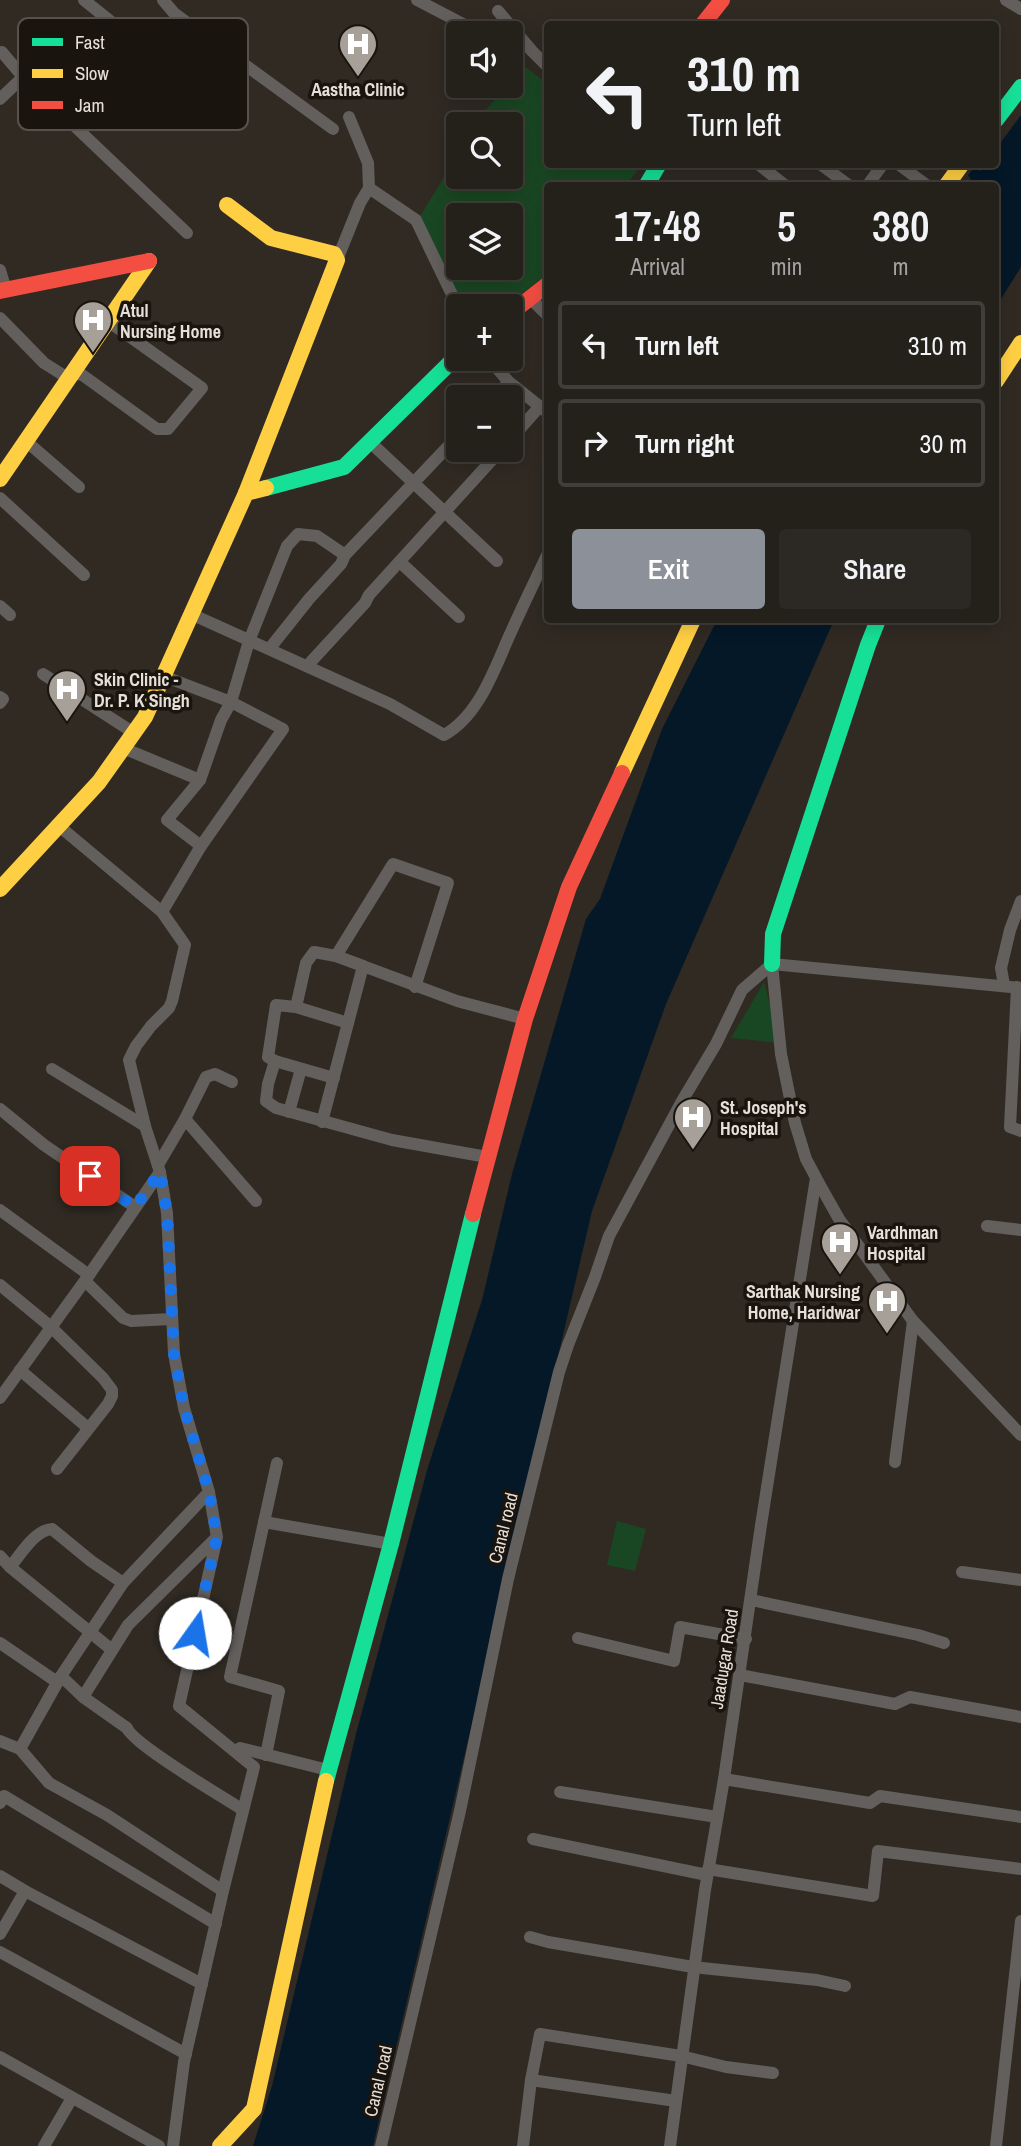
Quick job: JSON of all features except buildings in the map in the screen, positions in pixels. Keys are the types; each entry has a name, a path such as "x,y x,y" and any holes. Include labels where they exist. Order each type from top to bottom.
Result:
{"street":[{"path":"84,0 106,18"},
{"path":"163,0 181,18"},
{"path":"417,0 457,21"},
{"path":"705,21 722,0"},
{"path":"1006,0 1021,9"},
{"path":"498,11 544,63"},
{"path":"2,52 18,71"},
{"path":"248,67 333,129"},
{"path":"0,99 18,82"},
{"path":"999,116 1021,88"},
{"path":"0,889 99,782 145,717 246,493 337,260 360,203 369,188 368,163 349,117"},
{"path":"80,130 187,233"},
{"path":"763,168 781,182"},
{"path":"825,168 845,182"},
{"path":"903,168 923,182"},
{"path":"369,188 416,220 452,294"},
{"path":"227,205 271,238 334,254 337,260"},
{"path":"0,270 3,291 149,261 0,479"},
{"path":"523,304 544,287"},
{"path":"530,298 544,312"},
{"path":"0,318 44,363 63,375 81,374 157,429 168,429 202,388 108,321"},
{"path":"999,376 1021,343"},
{"path":"246,493 344,467 446,367"},
{"path":"499,371 509,382 544,409 523,428"},
{"path":"506,385 509,382"},
{"path":"26,441 79,487"},
{"path":"370,442 497,561"},
{"path":"270,648 309,599 341,565 345,555 446,449"},
{"path":"307,666 490,462"},
{"path":"0,498 84,575"},
{"path":"201,846 167,820 200,780 221,720 231,702 249,641 286,546 298,534 317,536 345,555"},
{"path":"400,562 459,617"},
{"path":"191,614 390,704 444,735 470,712 487,684 544,562"},
{"path":"220,2146 254,2109 328,1770 391,1544 487,1157 526,1019 569,887 692,623"},
{"path":"877,623 773,934 772,964 781,1054 795,1123 806,1159 839,1219 913,1321 1021,1435"},
{"path":"43,674 134,733"},
{"path":"162,912 201,846 282,729 231,702 163,676"},
{"path":"0,697 3,699 0,703"},
{"path":"123,748 200,780"},
{"path":"59,825 162,912 185,945 169,1008 151,1026 129,1060 159,1169 167,1213 174,1354 184,1408 209,1492 217,1537 179,1706 254,1767 186,2054 173,2146"},
{"path":"336,956 393,864 448,883 415,987"},
{"path":"1004,985 1001,968 1010,930 1021,901"},
{"path":"296,1007 306,963 314,952 336,956 457,1001 526,1019"},
{"path":"772,964 1019,987 1010,1127 1021,1131"},
{"name":"Canal road","path":"381,2146 460,1811 508,1579 559,1372 609,1236 716,1044 742,990 772,964"},
{"path":"322,1122 363,966"},
{"path":"334,1078 275,1062 268,1057 276,1005 296,1007 348,1023"},
{"path":"275,1062 266,1101 276,1108 392,1140 487,1157"},
{"path":"52,1069 145,1126"},
{"path":"289,1112 301,1069"},
{"path":"0,1398 135,1207 159,1169 206,1077 215,1074 232,1082"},
{"path":"0,1110 44,1145 135,1207"},
{"path":"186,1119 256,1201"},
{"name":"Jaadugar Road","path":"670,2146 708,1872 816,1178"},
{"path":"0,1210 87,1278 123,1318 131,1321 172,1319"},
{"path":"987,1226 1021,1230"},
{"path":"0,1285 51,1327 112,1390 108,1404 57,1469"},
{"path":"895,1462 913,1321"},
{"path":"20,1370 88,1428"},
{"path":"266,1755 279,1691 230,1677 276,1463"},
{"path":"0,1643 57,1682 123,1583 209,1492"},
{"path":"264,1522 391,1544"},
{"path":"10,1567 39,1534 52,1529 123,1583"},
{"path":"83,1697 128,1625 217,1537"},
{"path":"0,1556 113,1650"},
{"path":"962,1572 1021,1580"},
{"path":"751,1600 918,1635 944,1643"},
{"path":"578,1638 674,1661 680,1627 746,1639"},
{"path":"740,1675 895,1704 910,1697 1021,1717"},
{"path":"61,1676 83,1697 127,1728 130,1735 243,1810"},
{"path":"20,1749 61,1676"},
{"path":"0,1741 20,1749 49,1783 107,1815 223,1891"},
{"path":"240,1748 328,1770"},
{"path":"724,1779 870,1803 880,1796 1021,1817"},
{"path":"560,1792 717,1817"},
{"path":"0,1802 4,1796 216,1924"},
{"path":"533,1839 708,1872 873,1896 878,1851 1021,1869"},
{"path":"0,1875 202,1984"},
{"path":"0,1934 26,1891"},
{"path":"996,2146 1021,1921"},
{"path":"530,1937 694,1967 817,1980 845,1986"},
{"path":"0,1952 186,2054"},
{"path":"523,2146 540,2034 773,2073"},
{"path":"0,2057 159,2146"},
{"path":"531,2080 676,2101"},
{"path":"44,2146 72,2098"}],"green space":[{"path":"524,66 544,81 544,168 640,168 628,182 544,182 544,277 521,294 454,294 447,280 523,280 523,203 446,203 446,277 419,218 446,174 446,189 523,189 523,112 484,112 496,98 523,98"},
{"path":"764,982 780,1043 731,1038"},
{"path":"617,1521 646,1529 635,1571 607,1565"}],"water":[{"path":"1021,115 1021,267 999,302 999,182 972,182 968,175 974,168 980,171 982,168 999,168 999,145"},
{"path":"715,623 833,623 666,1004 592,1211 373,2146 253,2146 272,2086 356,1734 428,1467 482,1300 512,1174 586,919 600,899 662,729"}],"traffic: fast":[{"path":"999,116 1021,87"},
{"path":"648,182 657,168"},
{"path":"266,488 344,467 446,367"},
{"path":"772,964 773,934 877,623"},
{"path":"326,1781 391,1544 473,1214"}],"traffic: slow":[{"path":"949,182 959,168"},
{"path":"227,205 271,238 334,254 337,260 246,493"},
{"path":"0,479 149,261"},
{"path":"999,376 1021,343"},
{"path":"0,889 99,782 145,717 246,493 266,488"},
{"path":"622,773 692,623"},
{"path":"220,2146 254,2109 326,1781"}],"traffic: jam":[{"path":"705,21 722,0"},
{"path":"0,291 149,261"},
{"path":"523,304 544,287"},
{"path":"473,1214 525,1019 569,887 622,773"}],"place":[{"name":"Aastha Clinic","path":"358,78"},
{"name":"Atul Nursing Home","path":"93,354"},
{"name":"Skin Clinic - Dr. P. K Singh","path":"67,723"},
{"name":"St. Joseph's Hospital","path":"693,1151"},
{"name":"Vardhman Hospital","path":"840,1276"},
{"name":"Sarthak Nursing Home, Haridwar","path":"887,1335"}],"route":[{"path":"90,1176 135,1207 160,1172 167,1213 174,1354 184,1408 209,1492 217,1537 195,1633"}]}
